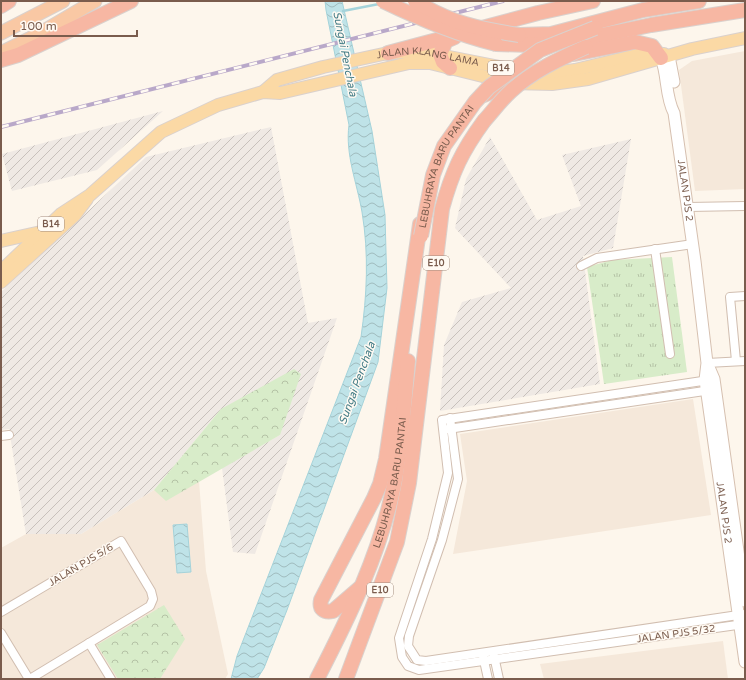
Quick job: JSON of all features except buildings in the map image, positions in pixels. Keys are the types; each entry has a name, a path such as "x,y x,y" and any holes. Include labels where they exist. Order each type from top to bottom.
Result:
{"highway":[{"path":"1,6 9,1"},
{"path":"1,33 63,1"},
{"path":"1,53 39,34 95,1"},
{"path":"1,60 18,55 131,1"},
{"path":"383,1 432,24 463,36 496,44 566,54 635,42 652,46 662,55"},
{"path":"415,1 450,20 483,30 519,35 551,34 643,10 699,1"},
{"path":"388,53 538,13 593,1"},
{"name":"LEBUHRAYA BARU PANTAI","path":"317,679 362,586 380,537 394,485 421,236 431,183 444,146 475,102 489,87 540,50 595,28 646,17 745,2"},
{"path":"496,44 530,46 563,43 651,25 745,10"},
{"name":"LEBUHRAYA BARU PANTAI","path":"346,679 354,662 397,542 409,483 442,209 449,184 459,159 484,121 510,92 531,75 586,46 658,30 745,18"},
{"path":"450,68 443,62 440,54 446,41 465,32"},
{"path":"362,586 333,611 328,612 322,610 320,606 321,600 351,544 380,484 386,459 423,206 430,176 440,151 465,109 478,98 511,83"},
{"path":"353,679 354,662"}],"main road":[{"name":"JALAN KLANG LAMA","path":"1,282 75,215 90,195 161,132 218,105 264,92 280,93 409,64 430,63 511,83 552,84 588,79 662,55 745,38"},
{"name":"JALAN KLANG LAMA","path":"264,92 277,80 323,67 388,53 419,51 524,72 553,73 575,70 642,54 662,55"},
{"name":"JALAN PJS 2","path":"662,55 669,104 674,113 688,207 707,363 742,619 745,662"},
{"name":"JALAN KLANG LAMA","path":"1,271 69,207 90,195"},
{"path":"1,242 42,232"},
{"name":"JALAN PJS 2","path":"710,385 742,556 745,601"}],"street":[{"path":"688,207 745,206"},
{"path":"581,266 597,258 693,244"},
{"path":"655,250 670,354"},
{"path":"736,361 730,297 745,296"},
{"path":"707,363 745,361"},
{"path":"710,385 443,429 442,420 450,418 710,385"},
{"path":"450,418 452,428"},
{"name":"JALAN PJS 5/32","path":"452,428 458,479 442,540 409,636 408,646 417,660 426,661 610,634 742,619"},
{"name":"JALAN PJS 5/32","path":"443,429 448,473 432,539 399,638 402,657 408,666 419,670 484,662 611,643 742,619"},
{"name":"JALAN PJS 5/6","path":"1,612 120,542 151,591 152,603 150,606 29,679"},
{"path":"1,632 29,679"},
{"path":"89,643 111,679"},
{"path":"492,652 499,679"},
{"path":"482,653 488,679"}],"shaded area":[{"path":"745,51 745,189 695,191 679,70 692,61"},
{"path":"163,111 97,170 12,191 2,154"},
{"path":"271,127 308,323 337,318 255,554 233,552 222,468 280,435 221,409 154,490 81,534 26,534 9,429 1,430 1,292 146,157"},
{"path":"490,137 537,220 581,206 562,155 631,139 613,248 583,256 600,384 440,411 444,345 462,302 511,288 455,228 466,179"},
{"path":"693,399 711,515 453,554 467,481 460,434"},
{"path":"222,468 199,481 206,571 228,674 225,679 1,679 1,548 26,534 81,534 154,490"},
{"path":"723,641 728,679 544,679 540,664"}],"green space":[{"path":"672,257 687,372 604,384 587,267 612,260"},
{"path":"294,369 301,374 280,435 166,501 154,490 221,409"},
{"path":"164,605 185,639 160,679 118,679 97,645"}],"water":[{"name":"Sungai Penchala","path":"325,1 342,1 372,131 385,215 387,288 378,362 287,610 264,668 257,679 231,679 237,656 361,337 365,306 366,243 360,201 350,158 348,136 349,125"},
{"path":"187,524 191,572 177,573 173,525"}],"waterway":[{"name":"Sungai Penchala","path":"343,11 379,4"}],"railway":[{"path":"1,127 503,1"}]}
